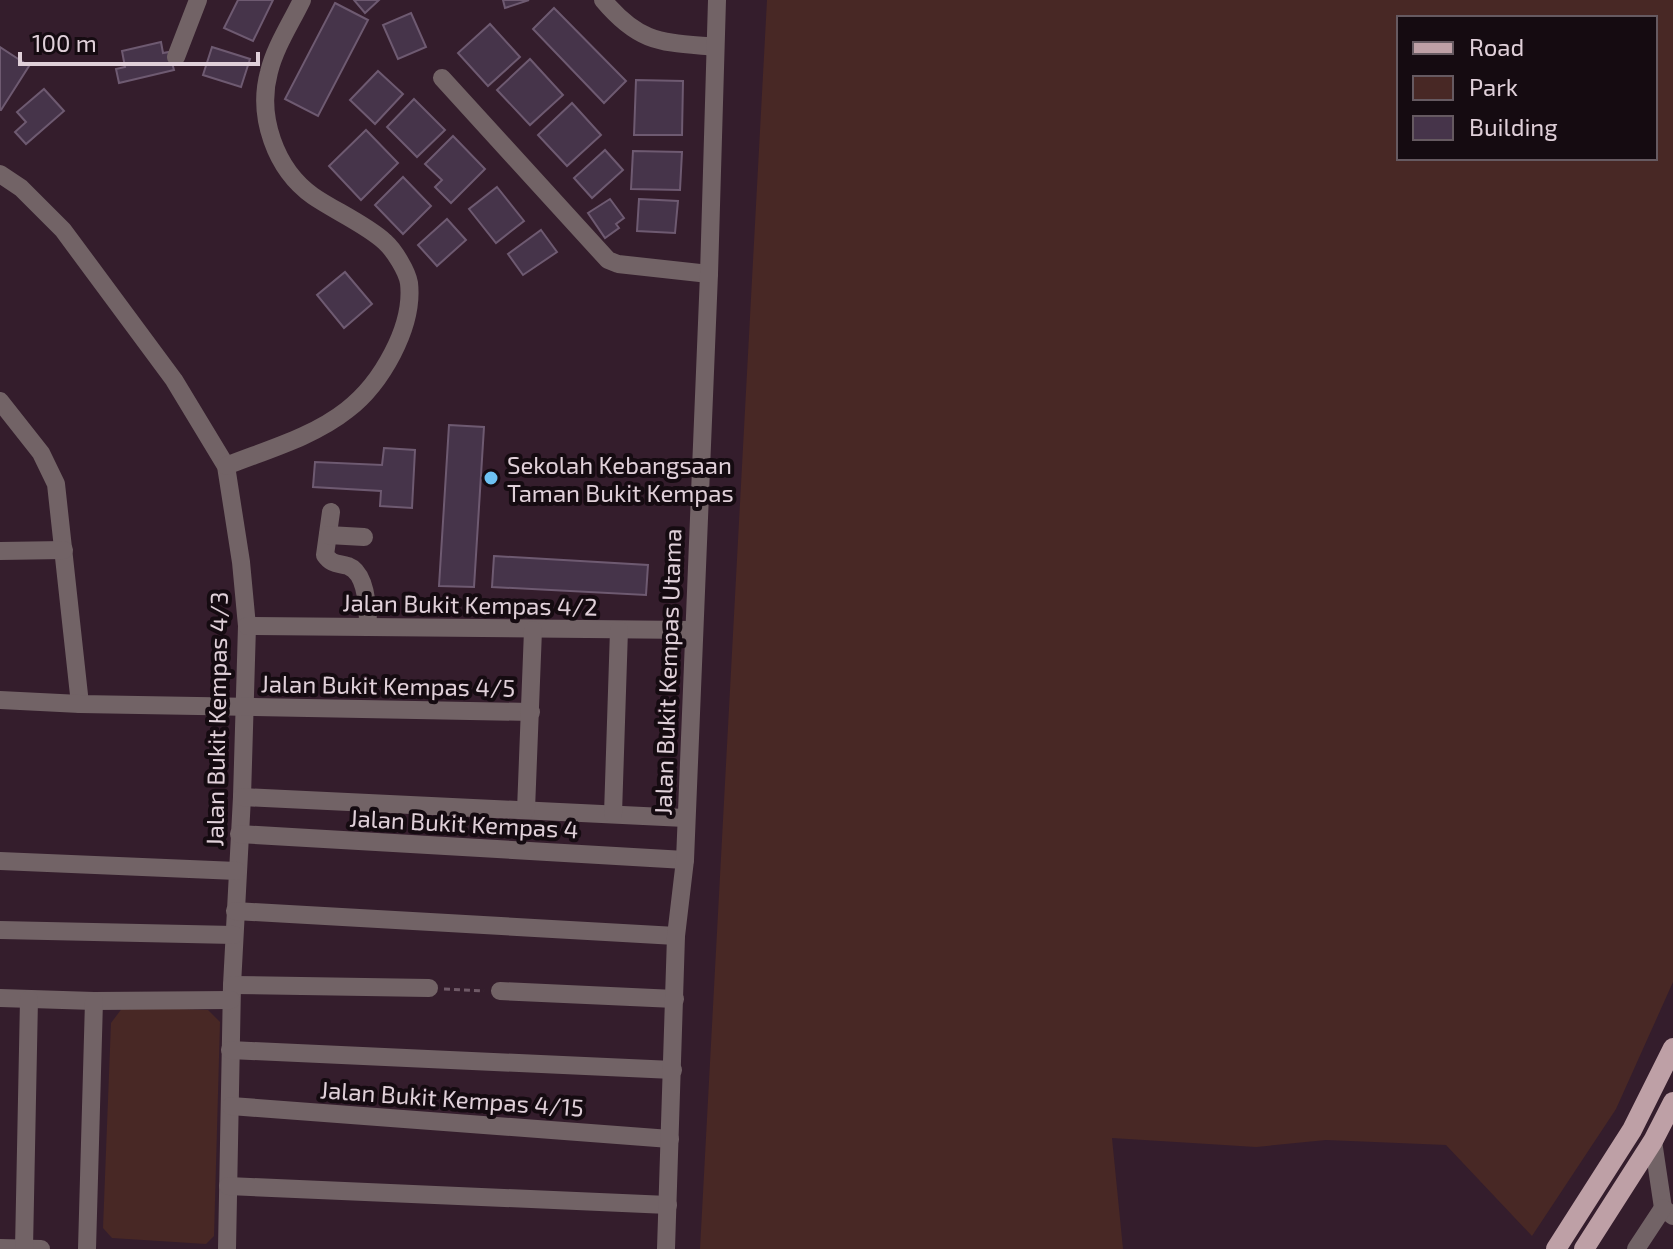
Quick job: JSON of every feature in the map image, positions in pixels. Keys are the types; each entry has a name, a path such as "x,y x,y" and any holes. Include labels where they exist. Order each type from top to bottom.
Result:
{"main road":[{"path":"1556,1249 1632,1130 1673,1048"},
{"path":"1584,1249 1653,1141 1673,1102"}],"street":[{"path":"176,57 198,0"},
{"path":"226,466 322,426 349,409 378,377 394,352 408,313 409,281 385,242 309,193 283,167 270,134 266,102 269,72 302,0"},
{"path":"603,0 641,35 667,42 715,47"},
{"name":"Jalan Bukit Kempas Utama","path":"666,1249 676,936 685,860 692,630 709,274 717,0"},
{"path":"442,78 608,260 618,264 709,274"},
{"name":"Jalan Bukit Kempas 4/3","path":"0,174 21,188 63,230 174,380 226,466 247,626 230,1050 227,1249"},
{"path":"0,401 41,453 56,484 80,704"},
{"path":"331,512 325,551 327,559 354,570 367,597 368,627"},
{"path":"328,535 364,537"},
{"path":"0,551 64,550"},
{"name":"Jalan Bukit Kempas 4/2","path":"247,626 692,630"},
{"path":"526,810 533,630"},
{"path":"613,814 619,630"},
{"name":"Jalan Bukit Kempas 4/5","path":"0,700 531,712"},
{"name":"Jalan Bukit Kempas 4","path":"242,797 685,818"},
{"name":"Jalan Bukit Kempas 4","path":"239,834 685,860"},
{"path":"0,861 237,871"},
{"path":"235,911 676,936"},
{"path":"0,930 234,935"},
{"path":"0,998 94,1001 232,993 429,988"},
{"path":"500,991 675,999"},
{"path":"24,1249 29,999"},
{"path":"87,1249 94,1001"},
{"path":"230,1050 673,1070"},
{"name":"Jalan Bukit Kempas 4/15","path":"231,1106 670,1139"},
{"path":"1636,1249 1668,1212 1653,1141"},
{"path":"228,1186 668,1205"},
{"path":"0,1248 41,1249"}],"path":[{"path":"429,988 500,991"}],"green space":[{"path":"767,0 1673,0 1673,982 1616,1109 1532,1236 1446,1145 1326,1140 1256,1147 1112,1138 1123,1249 700,1249"},
{"path":"123,1007 208,1010 220,1022 214,1236 206,1244 112,1238 103,1228 111,1023"}],"building":[{"path":"238,0 273,0 253,41 224,28"},
{"path":"354,0 379,0 365,13"},
{"path":"503,0 529,0 505,8"},
{"path":"335,3 368,20 318,116 285,99"},
{"path":"554,8 626,81 604,103 533,29"},
{"path":"411,13 426,47 398,59 383,25"},
{"path":"490,24 520,57 488,86 458,53"},
{"path":"161,42 163,53 169,52 174,70 119,83 116,69 125,67 122,51"},
{"path":"0,47 29,66 1,110 0,110"},
{"path":"212,47 250,59 241,87 203,75"},
{"path":"530,59 563,95 530,125 497,90"},
{"path":"378,71 403,94 375,124 350,100"},
{"path":"636,80 683,81 682,135 634,135"},
{"path":"44,89 64,111 26,144 15,132 26,122 17,112"},
{"path":"414,99 445,130 417,157 387,127"},
{"path":"572,103 601,135 567,166 538,135"},
{"path":"366,130 398,163 361,200 329,166"},
{"path":"453,136 485,169 451,203 435,187 442,180 425,164"},
{"path":"605,150 623,170 592,198 574,178"},
{"path":"633,151 682,152 680,190 631,189"},
{"path":"403,177 431,206 403,234 375,205"},
{"path":"497,187 524,221 496,243 469,209"},
{"path":"610,199 624,218 616,224 619,228 605,238 588,213"},
{"path":"639,199 678,201 675,233 637,231"},
{"path":"447,219 466,240 437,266 418,245"},
{"path":"541,230 557,252 523,275 508,254"},
{"path":"345,272 372,304 344,328 317,295"},
{"path":"449,425 484,427 474,587 439,586"},
{"path":"384,448 415,450 412,508 380,506 381,491 313,487 315,462 382,465"},
{"path":"494,556 648,565 646,595 492,587"}],"place":[{"name":"Sekolah Kebangsaan Taman Bukit Kempas","path":"491,478"}]}
